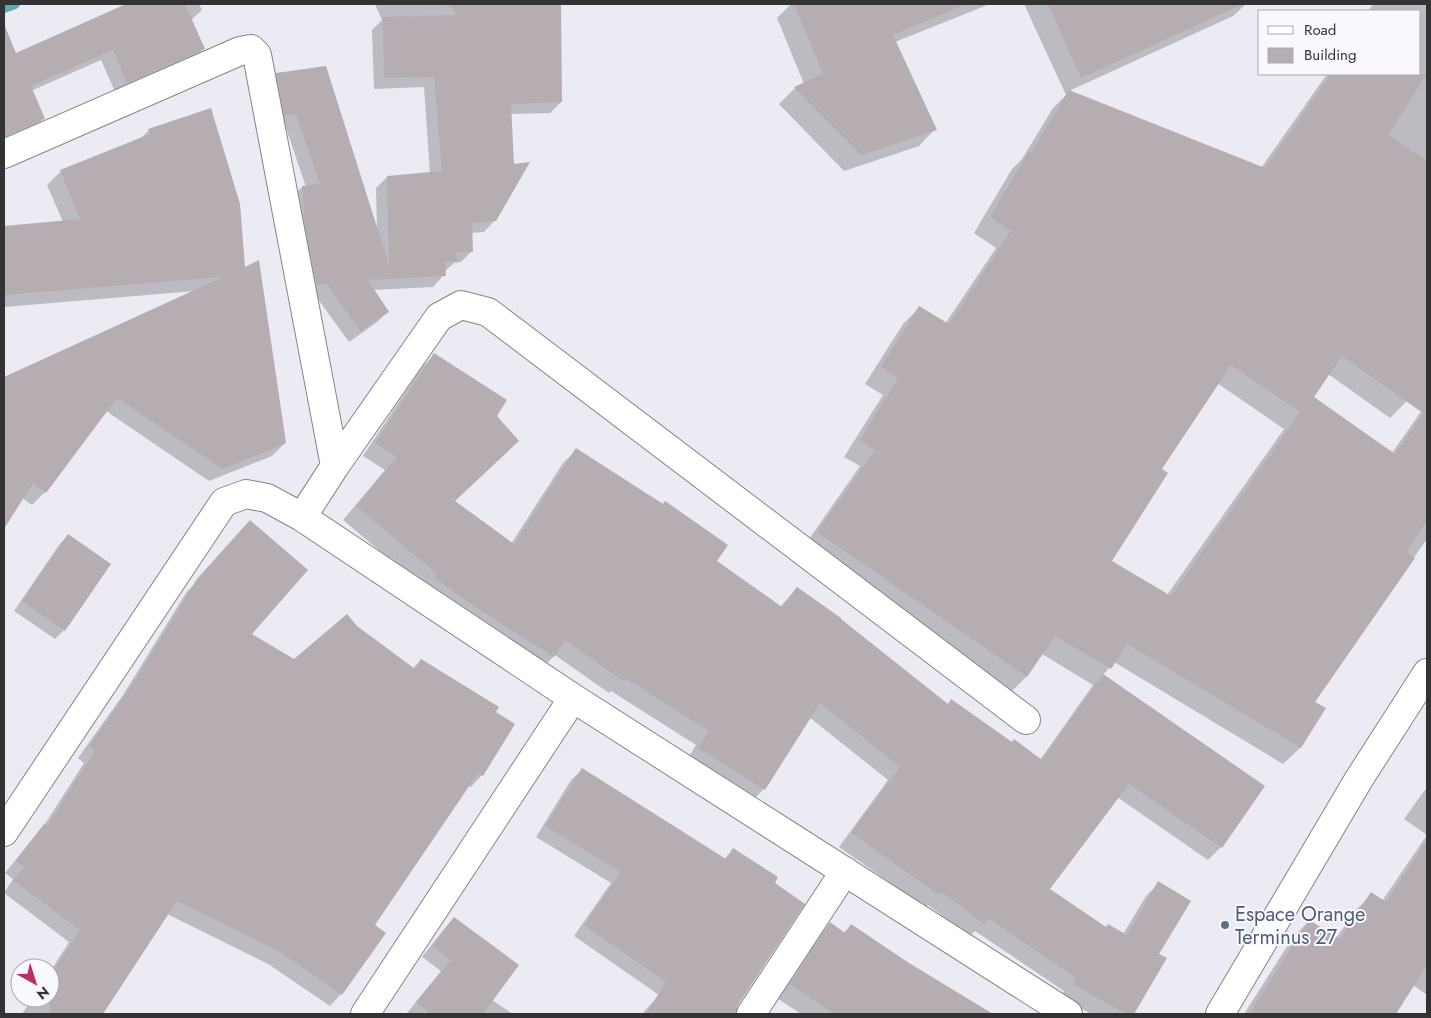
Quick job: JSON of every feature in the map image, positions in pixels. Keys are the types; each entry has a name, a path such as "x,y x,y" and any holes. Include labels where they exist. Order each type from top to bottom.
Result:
{"street":[{"path":"4,154 240,50 251,49 256,55 335,466"},
{"path":"302,517 335,466 439,317 461,305 488,312 1026,720"},
{"path":"4,832 224,502 246,494 267,498 302,517 573,698 1068,1014"},
{"path":"1220,1014 1359,779 1427,673"},
{"path":"365,1014 573,698"},
{"path":"751,1014 845,871"}],"building":[{"path":"126,4 185,4 205,49 127,83 113,50 31,86 45,119 4,137 4,24 16,53"},
{"path":"449,4 561,4 562,102 511,104 514,164 530,162 496,221 472,223 473,252 456,252 457,261 445,262 446,276 368,280 389,312 360,331 327,284 317,285 305,227 302,186 320,184 296,114 284,116 276,73 326,66 389,265 387,176 442,171 434,77 384,78 383,17 457,15"},
{"path":"794,4 966,4 893,35 937,130 861,155 794,87 823,74"},
{"path":"1048,4 1243,4 1081,78"},
{"path":"1427,74 1388,135 1427,161 1427,521 1406,552 1415,558 1315,702 1326,708 1301,748 1127,644 1111,669 1055,636 1027,677 817,532 875,450 860,440 898,378 881,367 919,306 949,324 1011,231 990,217 1029,151 1031,153 1069,90 1265,168 1330,75","holes":["1342,356 1423,413 1395,454 1314,397","1231,365 1300,412 1171,596 1112,561 1168,473 1162,469"]},
{"path":"211,108 240,204 245,267 259,260 286,443 223,469 117,398 46,493 33,483 4,529 4,377 223,277 4,295 4,226 80,219 60,170 150,134 148,129"},
{"path":"434,353 507,400 497,416 519,441 455,501 514,544 576,448 663,504 665,501 728,545 717,561 782,607 797,587 841,618 948,704 951,699 1012,742 1014,739 1042,760 1103,674 1265,786 1222,848 1129,784 1050,889 1106,927 1108,924 1127,935 1158,881 1191,901 1159,954 1167,958 1134,1014 1126,1014 1073,984 1076,978 988,918 984,924 942,892 939,895 851,833 900,767 820,703 765,790 698,748 709,731 625,678 623,681 565,640 554,657 472,605 434,577 437,574 356,506 397,457 375,443"},
{"path":"250,520 308,570 252,634 294,659 347,614 357,626 415,669 421,659 499,707 496,712 515,724 483,776 478,773 375,925 386,933 342,995 280,952 177,901 103,1014 50,1014 50,1008 60,1008 60,961 80,930 13,880 24,867 16,861 44,824 47,826 95,751 89,746 134,682 197,579"},
{"path":"68,534 111,564 65,631 22,601"},
{"path":"582,768 726,859 733,848 778,877 775,883 805,904 738,1005 736,1014 646,1014 666,982 584,925 621,872 545,826"},
{"path":"1427,840 1427,965 1396,1014 1249,1014 1309,920 1340,939 1371,892 1386,902"},
{"path":"454,917 519,965 483,1014 431,1014 416,1002 451,960 432,946"},
{"path":"830,922 845,933 851,924 909,963 993,1014 834,1014 790,984"}],"waterway":[{"path":"4,8 15,4"}],"place":[{"name":"Espace Orange Terminus 27","path":"1225,925"}]}
